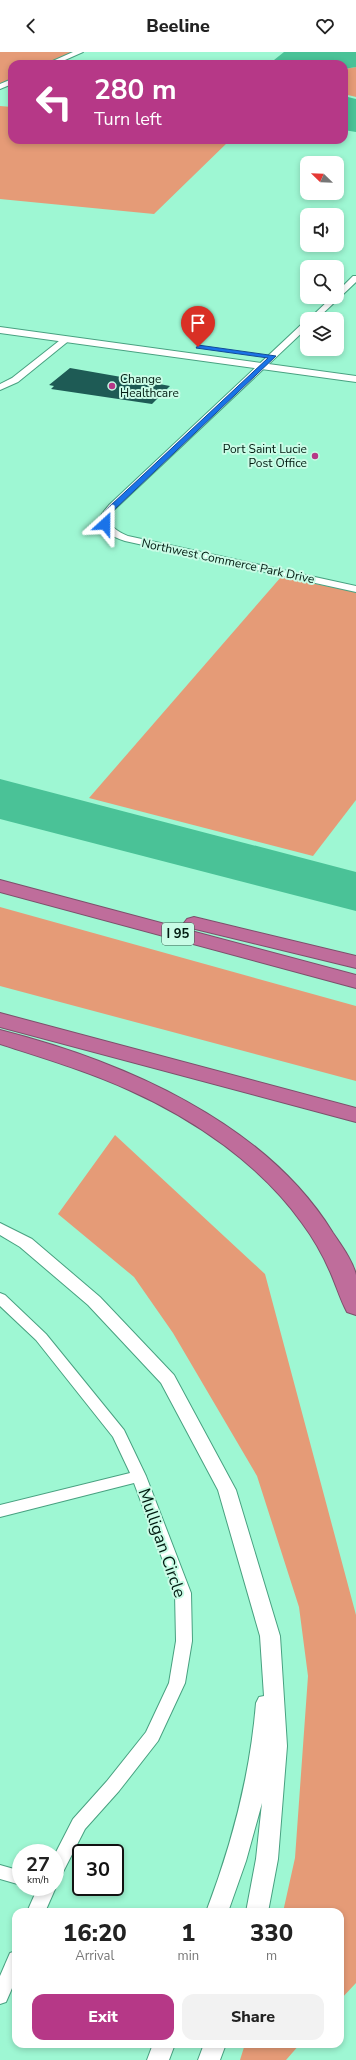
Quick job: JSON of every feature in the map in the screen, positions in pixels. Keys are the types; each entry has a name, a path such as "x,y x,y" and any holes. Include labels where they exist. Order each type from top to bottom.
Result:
{"highway":[{"path":"0,873 237,934 356,962"},
{"name":"I 95","path":"0,886 356,982"},
{"path":"0,1020 356,1115"},
{"path":"0,1037 91,1067 139,1086 191,1114 249,1154 291,1193 316,1227 340,1267 356,1306"}],"street":[{"path":"60,60 79,52"},
{"path":"344,289 356,278"},
{"path":"320,312 328,304"},
{"path":"0,322 87,332"},
{"path":"0,330 264,365 356,379"},
{"name":"Northwest Commerce Park Drive","path":"300,331 112,507 105,515 105,524 110,532 125,538 356,589"},
{"path":"3,386 15,380 62,338 80,334 148,343 168,343"},
{"path":"258,354 287,359"},
{"path":"333,366 356,369"},
{"path":"0,1228 26,1243 94,1301 168,1379 227,1490 270,1636 277,1746 267,1859 258,1908"},
{"name":"Mulligan Circle","path":"0,1298 41,1337 119,1434 139,1476 183,1593 184,1641 178,1683 152,1736 113,1786 79,1824 64,1853"},
{"path":"0,1511 139,1476"},
{"path":"218,1908 242,1841 265,1732 270,1636"},
{"path":"0,1872 12,1875"},
{"path":"38,1908 43,1896"},
{"path":"0,1996 12,1968"},
{"path":"158,2060 162,2048"},
{"path":"209,2060 214,2048"}],"shaded area":[{"path":"0,52 73,52 54,60 8,60 8,81 0,84"},
{"path":"284,52 356,52 356,67 348,68 348,60 274,60"},
{"path":"356,67 356,97 348,95 348,68"},
{"path":"348,97 356,99 356,132 348,131"},
{"path":"0,106 8,107 8,144 226,144 154,214 0,199"},
{"path":"281,577 356,592 356,800 313,856 89,798"},
{"path":"0,779 356,872 356,911 0,819"},
{"path":"0,907 356,1006 356,1081 0,986"},
{"path":"115,1135 265,1274 356,1615 356,1983 344,1996 344,1908 284,1908 295,1858 308,1676 299,1607 257,1476 173,1333 134,1277 58,1214"},
{"path":"244,2048 296,2048 286,2060 240,2060"}],"building":[{"name":"Change Healthcare","path":"70,368 170,386 152,404 51,389 54,386 49,385"}],"place":[{"name":"Change Healthcare","path":"112,386"},
{"name":"Port Saint Lucie Post Office","path":"315,456"}],"route":[{"path":"105,524 105,515 112,507 273,356 198,347"}]}
